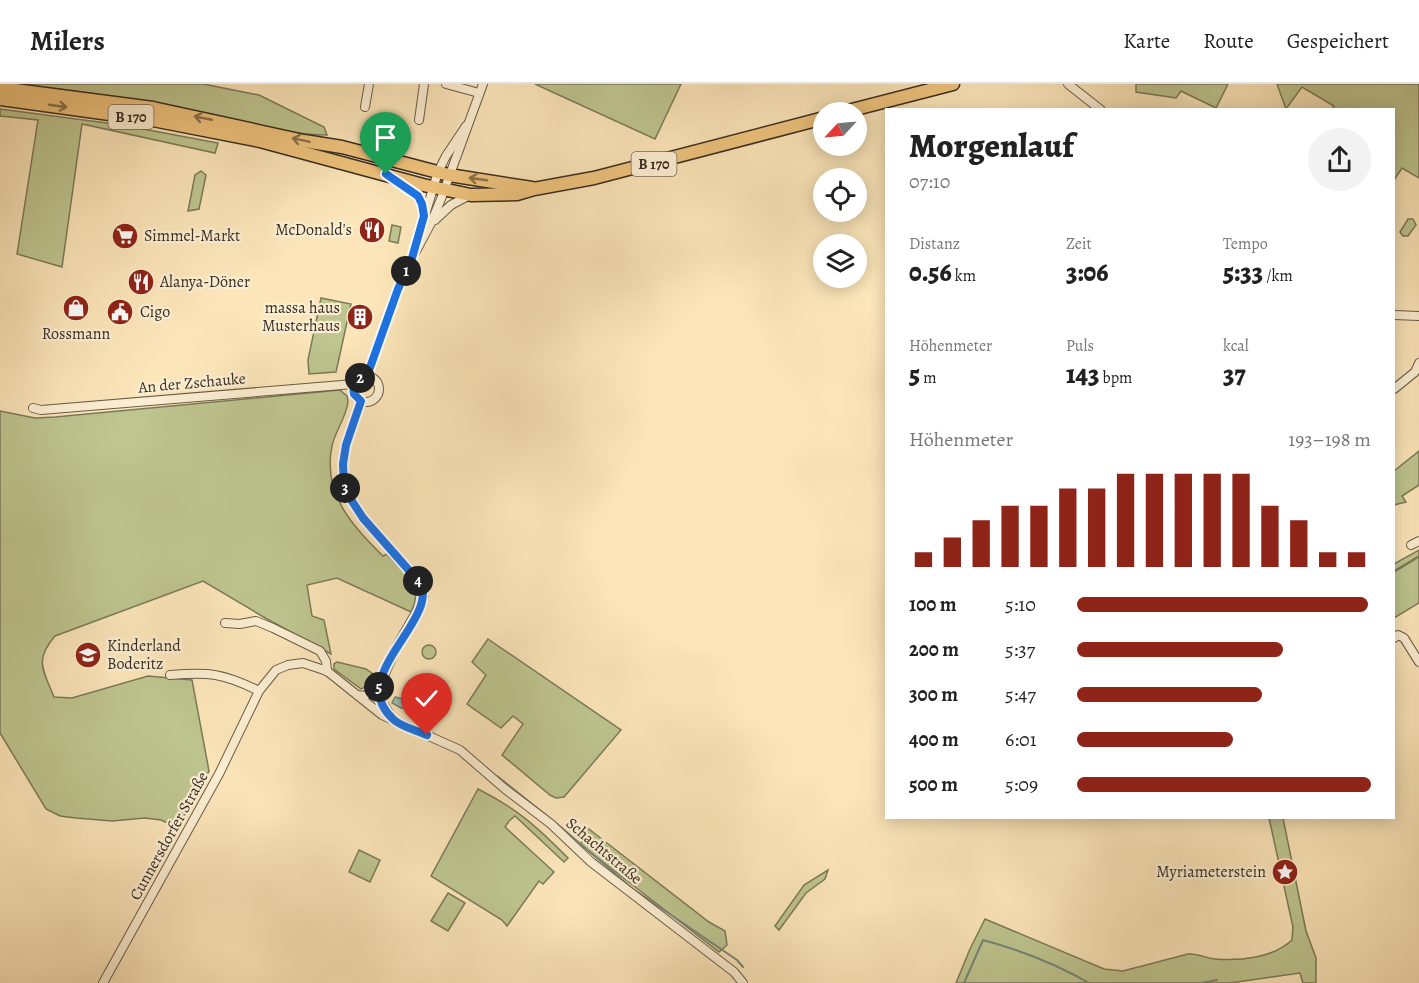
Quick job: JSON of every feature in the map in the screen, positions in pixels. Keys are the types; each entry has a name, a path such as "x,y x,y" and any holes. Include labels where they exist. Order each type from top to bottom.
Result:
{"main road":[{"path":"867,106 953,84"},
{"name":"B 170","path":"0,88 153,108 304,141 342,147 443,174 534,189"},
{"name":"B 170","path":"0,99 153,120 260,141 471,195 517,194 604,176 813,121"}],"street":[{"path":"365,107 369,84"},
{"path":"419,120 424,84"},
{"path":"446,84 479,93"},
{"path":"367,376 376,381 379,390 374,399 361,401 354,394 354,384 357,380 367,376 398,289 431,223 443,174 463,140 466,126 483,84"},
{"path":"1068,84 1098,108"},
{"path":"386,174 418,196 424,216"},
{"path":"412,258 424,216 439,188"},
{"path":"431,223 451,205 471,195"},
{"path":"1395,315 1419,316"},
{"path":"1395,388 1415,372 1419,363"},
{"name":"An der Zschauke","path":"33,408 41,410 354,384"},
{"path":"357,695 365,696 379,687 394,653 422,602 423,590 421,584 363,518 348,495 344,484 343,464 346,445 361,401"},
{"path":"1411,545 1419,541"},
{"path":"225,623 240,624 256,621 273,628 320,651 326,661 327,671"},
{"path":"1395,637 1398,635 1404,638 1419,662"},
{"name":"Cunnersdorfer Straße","path":"104,983 219,774 259,691 276,670 288,665 303,663 327,671"},
{"name":"Schachtstraße","path":"327,671 374,710 460,750 505,789 551,824 591,861 734,972 743,983"},
{"path":"170,675 219,674 259,691"},
{"path":"379,687 380,698 392,718"}],"green space":[{"path":"17,84 203,84 259,95 324,127 327,135 283,130 139,101"},
{"path":"535,84 681,84 655,139"},
{"path":"1136,84 1228,84 1216,108 1181,91 1176,98 1136,92"},
{"path":"1277,84 1419,84 1419,178 1402,168 1395,178 1395,108 1333,108 1334,106 1302,87 1286,108"},
{"path":"0,109 122,125 218,143 215,153 82,124 62,267 17,254 38,120 0,116"},
{"path":"201,171 206,175 199,209 188,211 195,175"},
{"path":"1408,219 1413,219 1416,225 1408,236 1403,236 1400,232"},
{"path":"392,225 401,227 398,243 389,241"},
{"path":"321,298 351,304 336,372 309,374 308,360"},
{"path":"340,390 347,396 348,402 332,446 330,463 336,494 342,508 361,533 383,556 387,554 411,580 416,594 411,612 337,578 307,585 312,616 324,620 331,654 203,581 55,636 44,652 42,665 54,697 72,698 148,676 192,680 209,771 166,848 172,830 170,824 161,820 145,818 112,821 76,818 60,816 46,809 0,733 0,411 35,418 55,417"},
{"path":"1419,451 1419,485 1402,496 1406,502 1395,505 1395,470"},
{"path":"1419,550 1419,556 1395,570 1395,563"},
{"path":"1419,557 1419,603 1395,617 1395,571"},
{"path":"488,639 621,730 564,797 556,798 550,795 502,755 523,724 513,716 501,728 467,704 486,675 472,662"},
{"path":"429,645 434,647 436,652 434,657 429,659 424,657 422,652 424,647"},
{"path":"337,662 366,669 376,676 371,685 361,689 334,669 334,664"},
{"path":"478,789 526,819 568,858 564,862 515,816 509,821 505,827 554,872 543,884 539,881 507,926 502,920 431,876"},
{"path":"1269,819 1283,819 1306,931 1316,958 1316,983 1303,983 1300,973 1230,983 956,983 985,919 1104,969 1123,971 1188,954 1215,959 1256,957 1275,951 1292,940 1293,927"},
{"path":"585,826 709,922 725,931 727,945 719,952 581,845"},
{"path":"359,850 380,860 370,882 349,872"},
{"path":"828,870 825,879 806,893 779,930 775,926 804,885"},
{"path":"448,893 465,903 448,931 431,921"}],"shaded area":[{"path":"395,697 416,702 414,710 401,708 392,703"}],"waterway":[{"path":"497,776 633,889 737,960 743,967"},
{"path":"964,983 983,940 1038,958 1089,983"},
{"path":"1201,983 1217,980"}],"place":[{"name":"McDonald's","path":"372,230"},
{"name":"Simmel-Markt","path":"125,236"},
{"name":"Alanya-Döner","path":"141,282"},
{"name":"Rossmann","path":"76,308"},
{"name":"Cigo","path":"120,312"},
{"name":"massa haus Musterhaus","path":"360,317"},
{"name":"Kinderland Boderitz","path":"88,655"},
{"name":"Myriameterstein","path":"1285,872"}],"route":[{"path":"386,174 418,196 424,216 412,258 398,289 367,376 357,380 354,384 354,394 361,401 346,445 343,474 344,484 352,504 421,584 423,590 422,602 383,675 379,687 380,698 392,718 427,735"}]}
